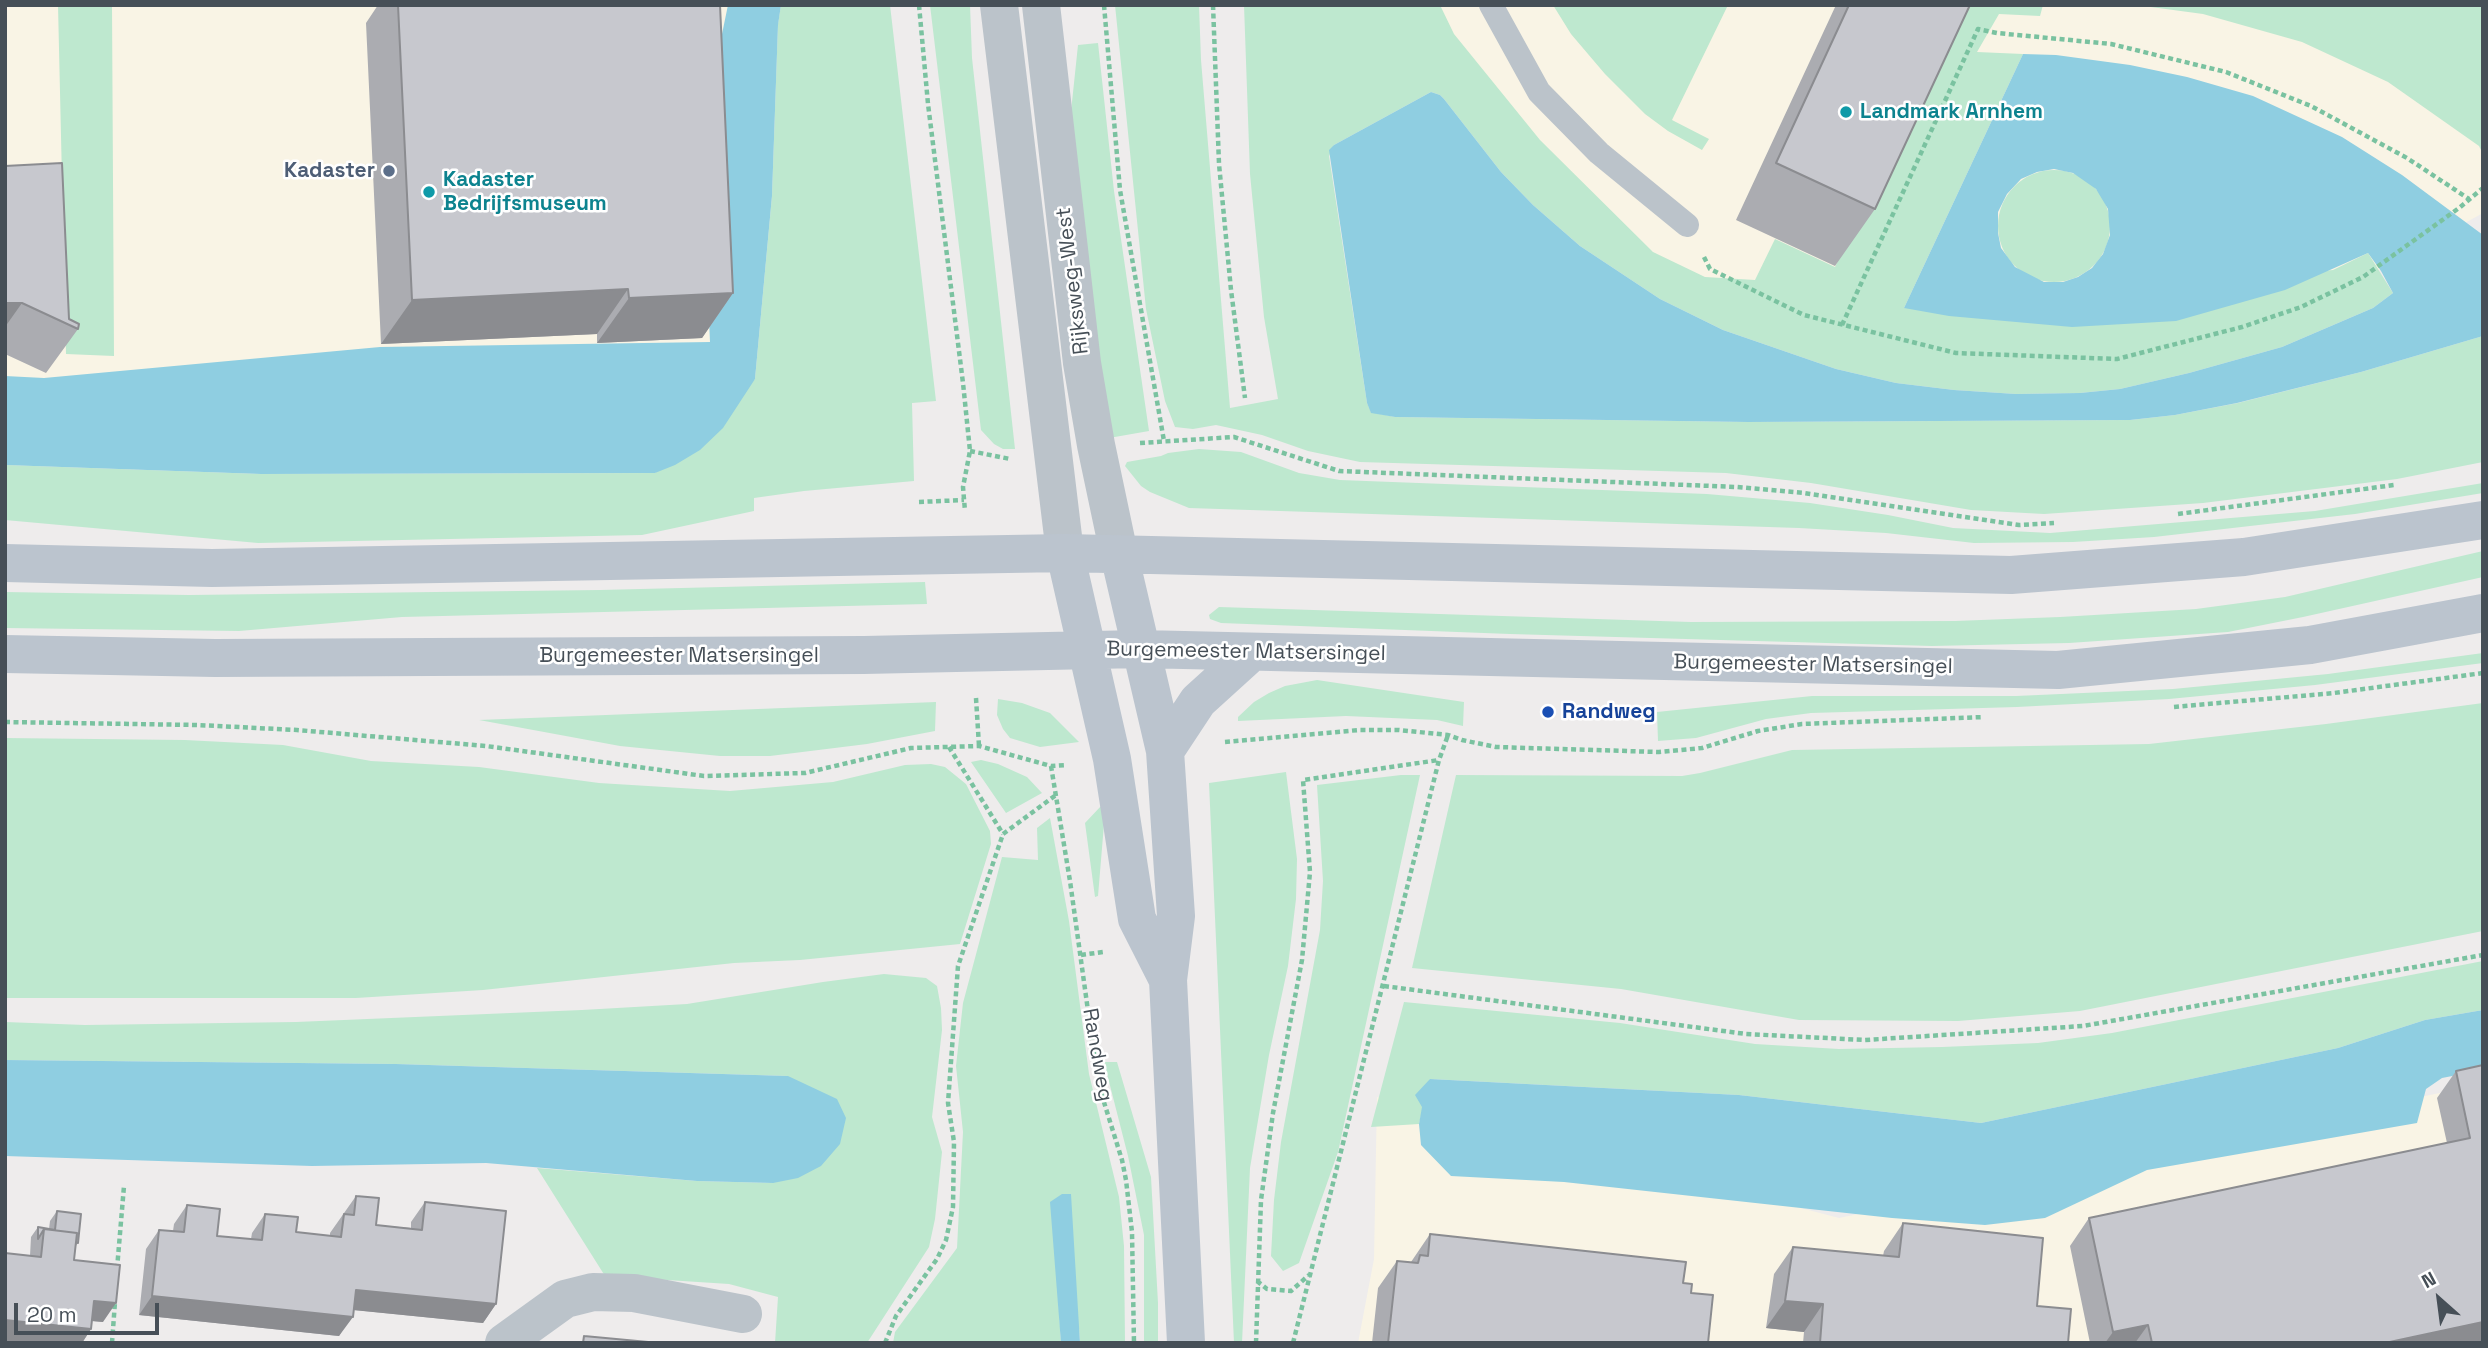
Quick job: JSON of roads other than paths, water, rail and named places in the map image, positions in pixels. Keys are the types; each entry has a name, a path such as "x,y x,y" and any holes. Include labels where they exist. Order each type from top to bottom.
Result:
{"main road":[{"path":"5,563 212,568 1065,553 2011,575 2244,557 2483,520"},
{"path":"1065,553 1112,759 1137,919 1168,980"},
{"path":"1119,554 1165,751 1176,916 1168,980 1186,1343"},
{"name":"Burgemeester Matsersingel","path":"5,654 215,658 864,655 1140,649 2058,670 2310,645 2483,613"},
{"path":"1165,751 1198,701 1252,652"}],"street":[{"name":"Rijksweg-West","path":"999,5 1065,553"},
{"name":"Rijksweg-West","path":"1041,5 1082,363 1119,554"},
{"path":"504,1343 565,1299 593,1292 634,1293 743,1314"}],"lane":[{"path":"1491,5 1539,92 1599,153 1687,225"}],"water":[{"path":"728,5 781,5 772,196 755,379 723,428 700,450 655,473 261,474 5,465 5,376 44,378 380,347 710,342 699,101 722,90 722,34"},
{"path":"2023,54 2056,55 2130,65 2187,77 2253,96 2342,137 2402,175 2483,235 2483,336 2361,372 2237,403 2175,415 2130,420 1748,422 1395,417 1371,413 1367,403 1329,150 1431,92 1440,95 1501,172 1533,205 1580,246 1660,299 1723,330 1836,369 1896,383 2016,394 2120,389 2282,347 2373,308 2393,293 2368,253 2285,290 2176,321 2072,327 1949,316 1904,308","holes":["2054,169 2073,173 2096,189 2108,209 2110,235 2103,254 2092,268 2063,282 2044,282 2015,267 2001,248 1998,212 2007,194 2021,179"]},
{"path":"2483,1010 2483,1070 2442,1078 2426,1089 2417,1123 2147,1170 2045,1218 1985,1225 1892,1218 1564,1182 1451,1176 1421,1145 1419,1124 1422,1107 1415,1095 1430,1079 1739,1095 1981,1123 2338,1048 2425,1020"},
{"path":"5,1060 396,1064 788,1076 837,1099 846,1118 840,1144 821,1166 798,1178 773,1183 697,1181 486,1163 312,1166 5,1156"},
{"path":"1062,1194 1071,1194 1080,1343 1061,1343 1050,1202"}],"place":[{"name":"Landmark Arnhem","path":"1846,112"},
{"name":"Kadaster","path":"389,171"},
{"name":"Kadaster Bedrijfsmuseum","path":"429,192"},
{"name":"Randweg","path":"1548,712"}]}
